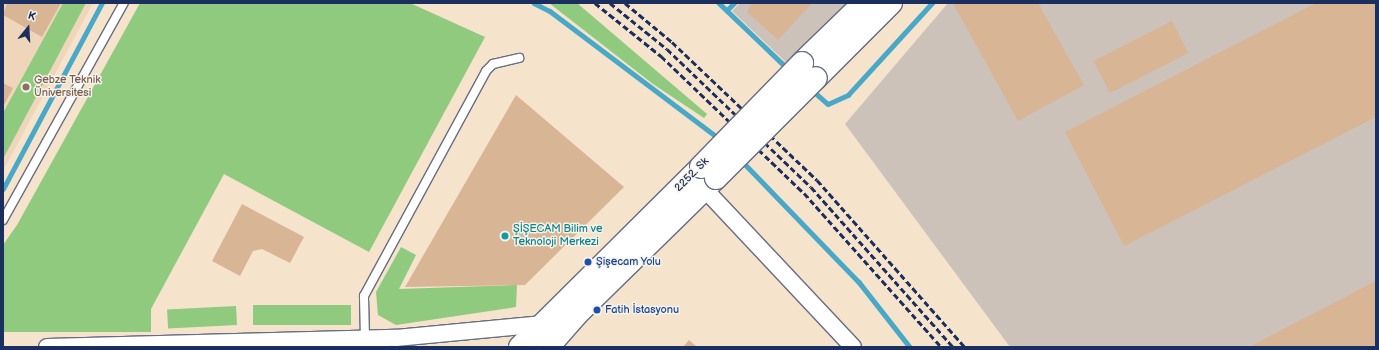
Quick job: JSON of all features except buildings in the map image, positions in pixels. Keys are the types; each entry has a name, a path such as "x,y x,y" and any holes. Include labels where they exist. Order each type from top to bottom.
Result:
{"main road":[{"name":"2252. Sk","path":"548,347 704,177 809,70 864,3"},
{"name":"2252. Sk","path":"809,70 891,3"},
{"name":"2252. Sk","path":"520,347 542,324 704,177"}],"street":[{"path":"704,177 853,347"},
{"path":"47,347 396,338 542,324"}],"lane":[{"path":"3,220 124,3"},
{"path":"365,338 364,296 486,71 493,64 519,58"}],"shaded area":[{"name":"Gebze Teknik Üniversitesi","path":"3,3 93,3 3,171"},
{"path":"740,3 858,3 794,70 732,11"},
{"path":"948,3 1376,3 1376,347 1010,347 845,124"}],"green space":[{"path":"63,3 86,3 3,159 3,113"},
{"path":"140,3 410,3 485,37 369,252 224,174 151,309 151,332 3,332 3,245 17,225"},
{"path":"549,3 577,3 707,114 704,118 653,84"},
{"path":"401,247 416,255 399,289 517,285 516,307 396,325 378,315 376,292"},
{"path":"253,305 351,305 351,325 253,325"},
{"path":"236,306 237,325 168,329 167,310"}],"waterway":[{"path":"3,189 102,3"},
{"path":"534,3 550,11 720,139"},
{"path":"719,3 788,69"},
{"path":"727,10 734,3"},
{"path":"812,90 828,104 848,95 932,3"},
{"path":"741,160 859,282 910,347"}],"railway":[{"path":"595,3 661,56 804,193 941,347"},
{"path":"610,3 667,49 811,187 953,347"},
{"path":"625,3 672,42 817,180 965,347"}],"place":[{"name":"Gebze Teknik Üniversitesi","path":"26,87"},
{"name":"ŞİŞECAM Bilim ve Teknoloji Merkezi","path":"505,236"},
{"name":"Şişecam Yolu","path":"588,262"},
{"name":"Fatih İstasyonu","path":"597,310"}]}
